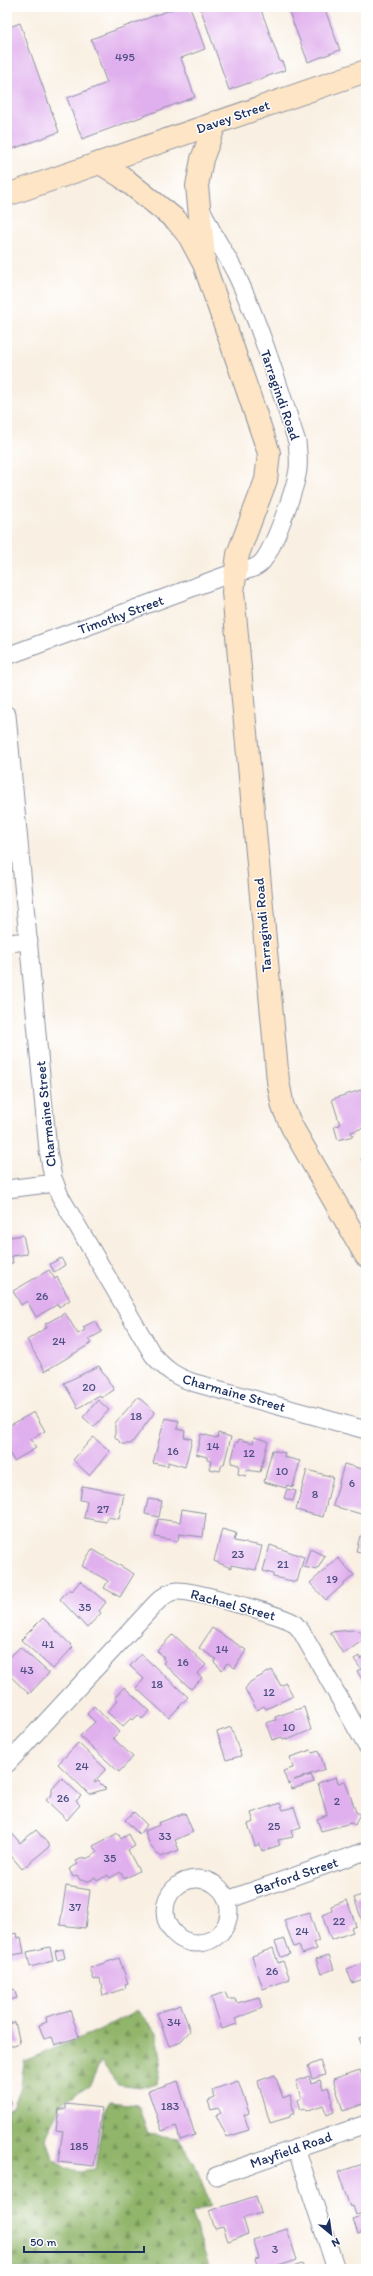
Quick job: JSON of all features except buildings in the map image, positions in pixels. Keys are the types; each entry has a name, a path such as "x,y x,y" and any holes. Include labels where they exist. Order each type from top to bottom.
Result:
{"street":[{"name":"Davey Street","path":"100,163 366,71"},
{"name":"Tarragindi Road","path":"204,264 198,197 202,160 216,122"},
{"name":"Tarragindi Road","path":"100,163 160,207 182,227 204,264 269,454 266,480 238,554 234,573 234,609 280,1096 292,1127 366,1256"},
{"path":"7,195 100,163"},
{"name":"Tarragindi Road","path":"198,197 208,226 231,264 249,305 285,407 298,449 298,465 295,483 268,552 257,566 234,573"},
{"path":"160,207 175,207 198,197"},
{"name":"Timothy Street","path":"7,656 234,573"},
{"name":"Charmaine Street","path":"7,715 48,1150 55,1183 63,1202 149,1348 165,1369 177,1378 366,1430"},
{"path":"7,943 29,941"},
{"path":"7,1189 55,1183"},
{"name":"Rachael Street","path":"7,1764 156,1603 166,1595 178,1591 229,1602 294,1623 301,1631 366,1745"},
{"name":"Barford Street","path":"227,1900 366,1851"},
{"name":"Mayfield Road","path":"216,2176 366,2124"},
{"path":"296,2148 336,2269"}],"green space":[{"path":"7,1551 10,1582 7,1587"},
{"path":"137,2010 157,2033 161,2059 157,2083 140,2088 118,2085 101,2061 89,2086 61,2103 46,2139 52,2158 67,2169 81,2171 95,2169 103,2117 109,2102 138,2105 148,2134 178,2138 194,2162 211,2206 191,2213 210,2269 7,2269 7,2110 13,2107 21,2087 24,2061 97,2031"}]}
